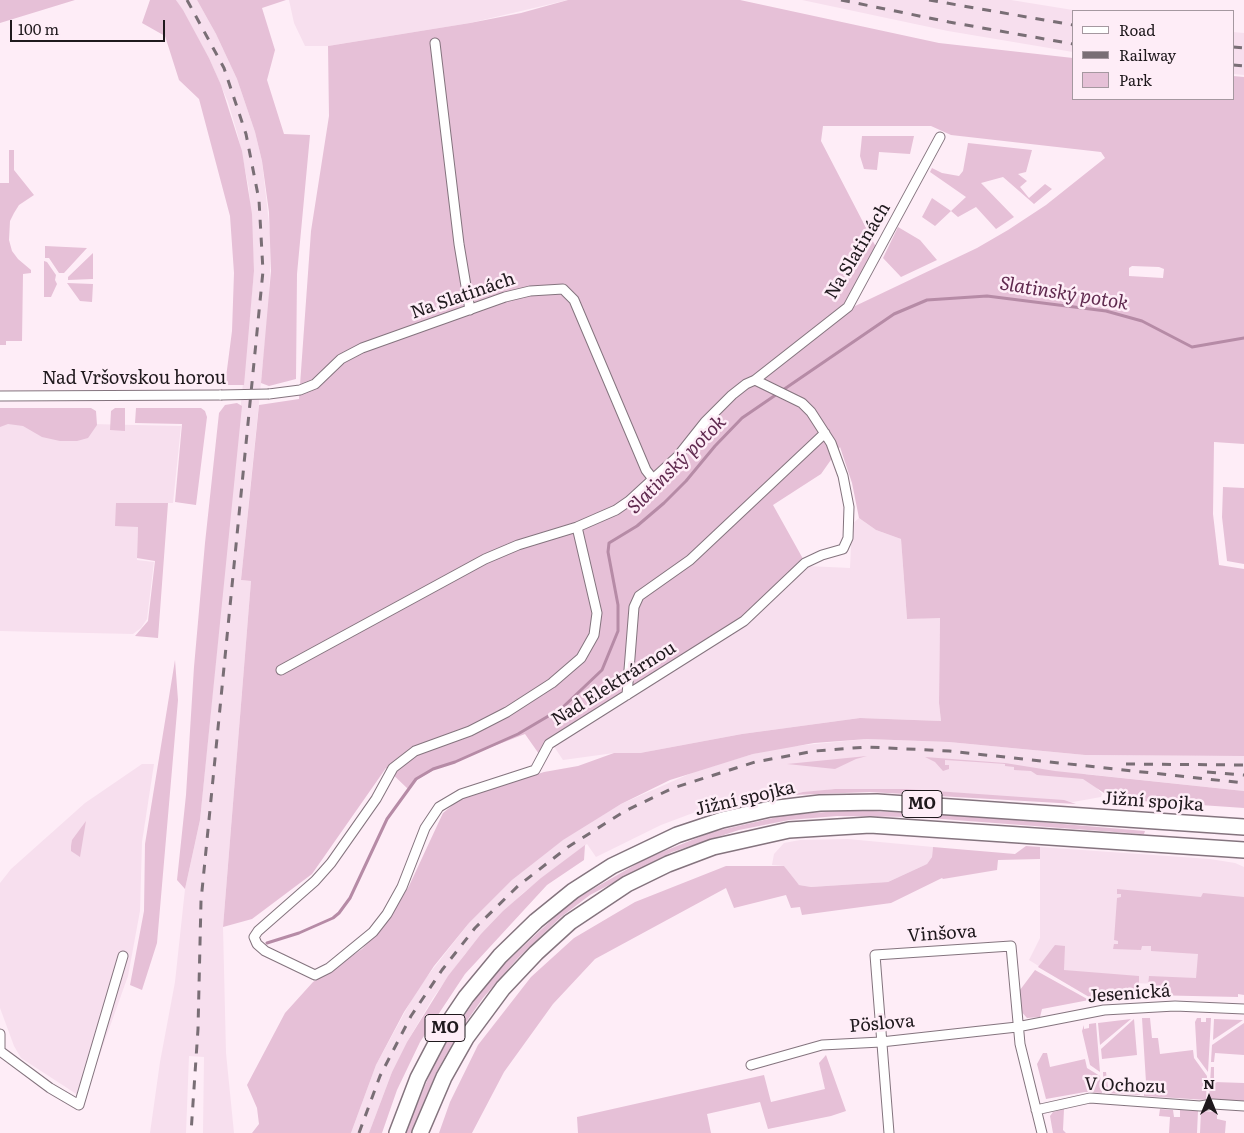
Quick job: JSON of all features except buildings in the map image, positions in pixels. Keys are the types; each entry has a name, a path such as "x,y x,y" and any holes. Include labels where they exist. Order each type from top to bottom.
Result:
{"highway":[{"name":"Jižní spojka","path":"397,1133 418,1078 441,1034 466,997 500,956 536,921 572,891 612,866 677,835 722,820 770,809 820,803 877,802 1244,827"},
{"name":"MO","path":"420,1133 444,1077 466,1038 498,994 536,953 570,922 621,888 668,864 713,847 789,830 870,825 1244,850"}],"street":[{"path":"436,43 459,244 470,310"},
{"name":"Na Slatinách","path":"281,670 485,559 518,545 577,528 616,510 678,456 725,402 746,384 756,380 848,307 940,137"},
{"name":"Na Slatinách","path":"269,394 300,390 315,384 341,359 362,348 505,297 530,291 563,289 574,300 646,470 653,479"},
{"path":"627,695 634,608 639,596 685,564 825,433 807,408 786,394 756,380"},
{"name":"Nad Vršovskou horou","path":"0,396 269,394"},
{"name":"Nad Elektrárnou","path":"254,937 257,944 269,954 315,975 330,968 373,932 387,914 402,887 425,828 438,807 461,794 535,770 549,744 744,621 805,563 822,555 843,550 848,538 849,507 844,476 825,433"},
{"name":"Nad Elektrárnou","path":"251,950 254,937 268,920 315,881 331,862 376,799 393,768 402,760 414,751 470,731 507,712 552,683 581,658 594,635 597,614 577,528"},
{"name":"Vinšova","path":"881,1042 875,955 1011,946 1017,1027"},
{"path":"0,1034 0,1050 50,1088 79,1105 123,956"},
{"name":"Jesenická","path":"1017,1027 1077,1014 1138,1008 1193,1006 1244,1009"},
{"path":"1017,1027 1042,1133"},
{"name":"Pöslova","path":"751,1065 822,1045 881,1042 1017,1027"},
{"path":"881,1042 889,1133"},
{"name":"V Ochozu","path":"1036,1110 1090,1098 1200,1106 1213,1104 1244,1106"}],"shaded area":[{"path":"176,0 197,0 216,34 237,79 255,132 262,161 271,241 269,303 241,580 251,581 223,927 226,1053 234,1133 203,1133 204,1057 189,1056 186,1133 150,1133 160,1062 175,982 185,889 200,820 254,271 249,189 238,136 228,102 209,58"},
{"path":"289,0 568,0 470,23 328,46 305,46 294,23"},
{"path":"802,0 1011,0 1073,10 1072,52 948,31"},
{"path":"1234,32 1244,33 1244,75 1234,74"},
{"path":"0,422 181,426 173,503 116,503 138,527 137,560 154,562 147,619 141,628 133,634 0,631"},
{"path":"859,518 876,530 901,539 907,619 940,617 939,703 941,721 860,718 742,734 640,753 614,753 563,760 553,745 807,566 850,568 852,524"},
{"path":"867,739 949,742 1085,755 1244,756 1244,791 1085,774 1102,794 1101,797 1073,802 907,789 835,789 792,794 783,789 701,810 661,825 596,857 587,844 523,893 465,954 433,998 407,1042 392,1072 369,1133 351,1133 376,1065 418,988 469,923 512,880 545,852 580,828 621,804 696,771 784,747"},
{"path":"142,764 154,764 142,842 140,911 128,976 84,1099 21,1058 14,1046 0,1008 0,883 11,869 85,803"},
{"path":"848,839 933,847 932,857 927,864 888,882 811,887 799,885 792,880 784,866 772,865 774,854 784,843 800,840"},
{"path":"1040,847 1210,859 1235,863 1244,867 1244,957 1202,985 1128,983 1079,989 1053,975 1029,960 1040,938"}],"green space":[{"path":"0,0 75,0 0,23"},
{"path":"150,0 176,0 183,10 221,85 242,151 252,214 254,271 244,385 225,385 232,331 234,273 230,216 199,99 179,80 165,36 142,23"},
{"path":"197,0 286,0 262,8 275,50 267,80 284,134 310,135 297,274 296,379 269,386 261,383 271,271 269,212 262,161 255,132 237,79 216,34"},
{"path":"568,0 740,0 939,43 1072,58 1072,100 1234,100 1234,76 1244,77 1244,444 1214,442 1213,514 1219,565 1244,569 1244,756 1085,755 949,742 867,739 814,743 753,754 670,780 621,804 563,840 512,880 469,923 434,966 404,1012 376,1065 351,1133 252,1133 259,1124 257,1108 247,1085 285,1013 313,982 362,949 386,923 409,886 443,813 461,798 544,772 578,766 614,753 640,753 742,734 860,718 941,721 939,703 940,618 907,619 901,539 876,530 859,518 852,483 840,447 821,474 773,505 807,566 746,624 539,754 525,734 437,768 418,779 408,789 386,768 312,874 252,919 223,927 251,581 241,580 259,405 299,399 311,231 329,116 328,46 521,13","holes":["823,126 931,126 951,135 1101,152 1105,158 1046,205 1008,230 977,248 853,307 849,299 877,249 821,141","1132,266 1159,267 1164,269 1163,278 1129,276 1129,268"]},
{"path":"862,136 914,136 910,154 879,152 877,170 864,169 860,156"},
{"path":"968,143 1032,150 1026,172 1018,174 1027,181 1020,187 1029,198 1045,184 1052,189 1034,204 1003,177 981,183 1014,217 996,229 976,207 958,217 951,211 966,197 930,172 932,168 942,173 959,176 963,171"},
{"path":"9,150 14,150 14,170 34,195 19,205 14,213 10,221 9,240 12,251 31,270 31,273 23,274 22,341 6,341 6,345 0,345 0,183 9,183"},
{"path":"932,198 951,211 935,226 922,217"},
{"path":"898,227 920,240 937,260 901,277 883,258"},
{"path":"45,246 87,248 64,273 59,273 49,258 45,258"},
{"path":"93,253 93,279 68,280 68,277"},
{"path":"44,261 47,262 56,275 55,280 57,284 51,297 44,297"},
{"path":"67,283 93,284 92,302 80,301"},
{"path":"237,403 242,406 200,820 185,889 177,880 186,795 194,667 205,543 219,413 225,405"},
{"path":"0,408 91,408 96,411 97,425 88,438 77,441 60,441 42,437 23,426 8,424 0,427"},
{"path":"115,408 125,408 125,431 110,430 111,411"},
{"path":"136,408 201,408 205,411 207,417 196,505 175,502 182,424 135,423"},
{"path":"1223,487 1244,488 1244,564 1227,561 1222,517"},
{"path":"116,503 168,503 158,638 135,636 148,621 155,561 137,558 138,527 115,526"},
{"path":"175,660 178,700 157,943 142,990 130,985 144,911 145,844"},
{"path":"867,756 835,769 787,764"},
{"path":"925,757 1005,763 1055,771 1244,791 1244,808 1113,799 1083,779 1037,775 1031,771 1014,770 1014,767 1005,766 1005,764 945,760 945,765 949,765 949,769 943,771 935,762"},
{"path":"835,789 907,789 1064,800 1076,804 870,792 792,795"},
{"path":"853,810 969,816 1145,831 1144,834 1141,834 915,817 837,816 789,820 739,830 672,852 590,895 561,917 518,958 483,998 459,1032 437,1071 411,1133 405,1133 432,1069 449,1038 477,997 503,965 572,901 647,858 712,832 786,815"},
{"path":"86,821 80,857 71,851 72,840"},
{"path":"585,845 584,860 547,885 465,974 420,1042 397,1090 382,1133 369,1133 392,1072 407,1042 448,976 481,934 503,911 541,878"},
{"path":"1026,846 1040,847 1040,859 998,860 997,870 942,878 891,903 802,915 800,907 791,908 786,895 734,908 726,888 595,959 553,1004 504,1072 472,1133 439,1133 450,1102 478,1045 531,977 574,938 635,902 726,866 784,866 799,885 811,887 888,882 927,864 932,857 933,847 1015,854"},
{"path":"1117,889 1201,897 1203,893 1244,897 1244,995 1238,994 1238,997 1147,995 1149,976 1196,978 1198,954 1151,951 1151,946 1142,946 1141,950 1113,949 1114,944 1118,944 1118,941 1114,940 1117,898 1121,897 1121,894 1117,894"},
{"path":"1055,945 1065,946 1064,970 1139,976 1139,992 1089,997 1038,967"},
{"path":"1035,970 1089,1000 1042,1009 1040,1017 1027,1018 1019,1009 1018,998 1020,990"},
{"path":"1142,1018 1150,1018 1152,1038 1158,1038 1160,1054 1193,1050 1194,1058 1207,1076 1206,1100 1144,1096 1144,1083 1146,1082"},
{"path":"1197,1018 1201,1018 1201,1022 1206,1022 1206,1018 1211,1018 1208,1072 1197,1057 1195,1022"},
{"path":"1131,1019 1100,1045 1098,1023"},
{"path":"1134,1019 1137,1055 1102,1059 1101,1049"},
{"path":"1214,1019 1242,1020 1243,1020 1213,1040"},
{"path":"1096,1023 1100,1072 1090,1065 1082,1031 1084,1025 1084,1029 1089,1028 1089,1024"},
{"path":"1244,1023 1244,1055 1215,1053 1214,1062 1211,1062 1212,1045"},
{"path":"1043,1053 1047,1053 1050,1067 1085,1059 1087,1068 1100,1076 1102,1093 1085,1092 1046,1099 1037,1064"},
{"path":"826,1055 846,1111 831,1116 768,1129 760,1102 707,1114 711,1133 578,1133 577,1117 764,1075 771,1102 825,1089 819,1063"},
{"path":"1211,1067 1214,1067 1214,1082 1244,1083 1244,1102 1209,1100"},
{"path":"1103,1072 1106,1072 1108,1087 1140,1084 1140,1095 1104,1093"},
{"path":"1064,1109 1063,1130 1066,1133 1053,1133 1050,1116 1053,1112"},
{"path":"1160,1109 1173,1110 1174,1117 1180,1117 1180,1110 1198,1111 1197,1133 1169,1133 1170,1117 1159,1116"},
{"path":"1201,1111 1217,1112 1217,1119 1226,1121 1225,1133 1200,1133"}],"waterway":[{"name":"Slatinský potok","path":"267,943 299,933 333,918 339,913 350,898 387,819 416,779 433,769 455,762 518,734 562,708 602,670 618,631 618,605 608,552 609,543 637,526 664,503 742,418 894,314 927,300 987,296 1106,311 1142,321 1192,347 1244,338"}],"railway":[{"path":"187,0 224,68 246,134 259,200 263,271 201,901 198,1029 191,1133"},
{"path":"841,0 1072,44"},
{"path":"929,0 1072,25"},
{"path":"1234,47 1244,48"},
{"path":"1234,65 1244,66"},
{"path":"359,1133 380,1076 411,1016 442,970 475,928 518,886 568,847 625,811 673,788 755,762 815,751 867,747 949,751 1244,783"},
{"path":"1126,764 1244,765"},
{"path":"1207,772 1244,775"}]}
